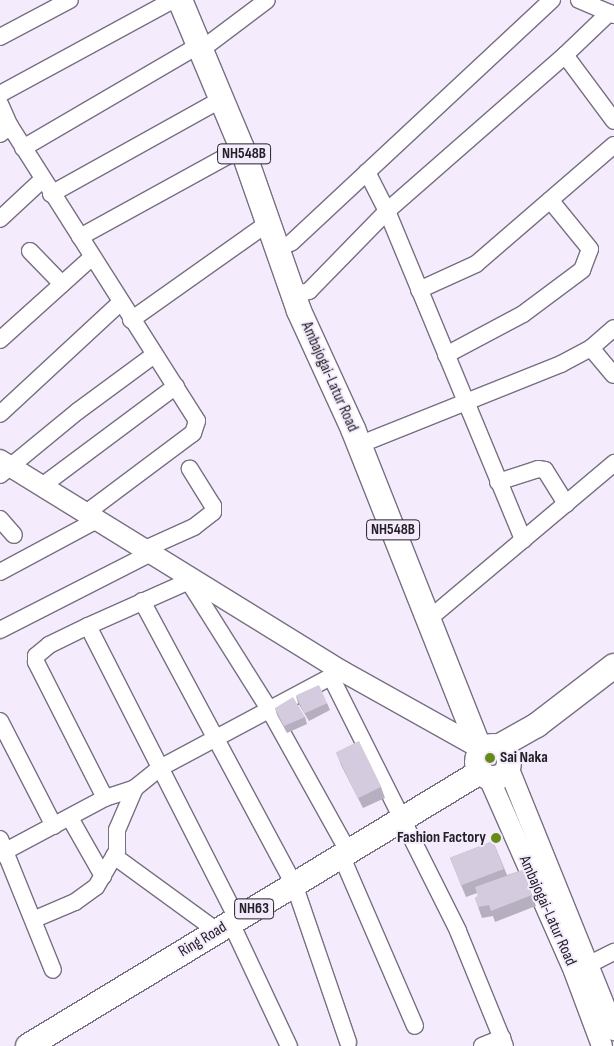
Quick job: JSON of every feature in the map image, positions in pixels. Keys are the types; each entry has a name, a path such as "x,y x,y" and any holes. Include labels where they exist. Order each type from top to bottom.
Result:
{"highway":[{"name":"Ambajogai-Latur Road","path":"180,0 204,44 222,99 242,148 268,223 301,293 436,614 492,759"},
{"name":"NH548B","path":"194,0 204,44 291,244 301,293 371,440 436,614"},
{"name":"NH63","path":"492,759 614,666"},
{"name":"Ring Road","path":"28,1046 229,925 492,759"}],"main road":[{"path":"3,467 42,486 92,516 337,674 492,759"},
{"name":"Ambajogai-Latur Road","path":"492,759 588,965 614,1030"},
{"name":"Ambajogai-Latur Road","path":"492,759 602,1046"}],"street":[{"path":"0,37 70,0"},
{"path":"0,94 173,0"},
{"path":"23,148 204,44 268,0"},
{"path":"291,244 552,0"},
{"path":"301,293 387,210 612,14 579,0"},
{"path":"565,55 614,122"},
{"path":"51,194 222,99"},
{"path":"0,104 5,130 23,148 130,320 195,414 197,421 193,433 92,516 0,572"},
{"path":"419,290 476,264 614,145"},
{"path":"80,237 242,148"},
{"path":"367,172 387,210 523,540"},
{"path":"0,219 42,180"},
{"path":"446,355 523,314 582,270 590,249 550,200"},
{"path":"130,320 268,223"},
{"path":"30,251 62,284"},
{"path":"0,340 91,258"},
{"path":"0,414 120,303"},
{"path":"371,440 562,364 591,348 614,328"},
{"path":"591,348 614,375"},
{"path":"3,467 154,355"},
{"path":"42,486 176,386"},
{"path":"436,614 614,463"},
{"path":"0,630 194,527 213,512 213,506 190,469"},
{"path":"498,482 538,469 545,470 566,504"},
{"path":"0,519 14,535"},
{"path":"105,798 36,662 39,651 142,601 186,577 269,710 344,853 416,1026"},
{"path":"142,601 294,884 348,1042"},
{"path":"88,626 160,768 229,925 289,1046"},
{"path":"53,970 35,919 2,848 54,826 105,798 135,788 160,768 337,674 401,818 458,931 504,1042 482,1046"},
{"path":"0,721 54,826"},
{"path":"35,919 75,902 96,887 114,856 117,830 135,788"},
{"path":"70,818 103,876"},
{"path":"114,856 229,925"},
{"path":"588,965 614,952"}],"building":[{"path":"319,685 327,703 304,713 296,695"},
{"path":"293,697 305,717 284,726 275,708"},
{"path":"359,741 381,787 358,798 336,752"},
{"path":"493,841 504,869 461,885 450,857"},
{"path":"523,870 532,895 491,911 489,905 478,907 475,898 478,896 475,887"}],"place":[{"name":"Sai Naka","path":"490,758"},
{"name":"Fashion Factory","path":"496,838"}]}
